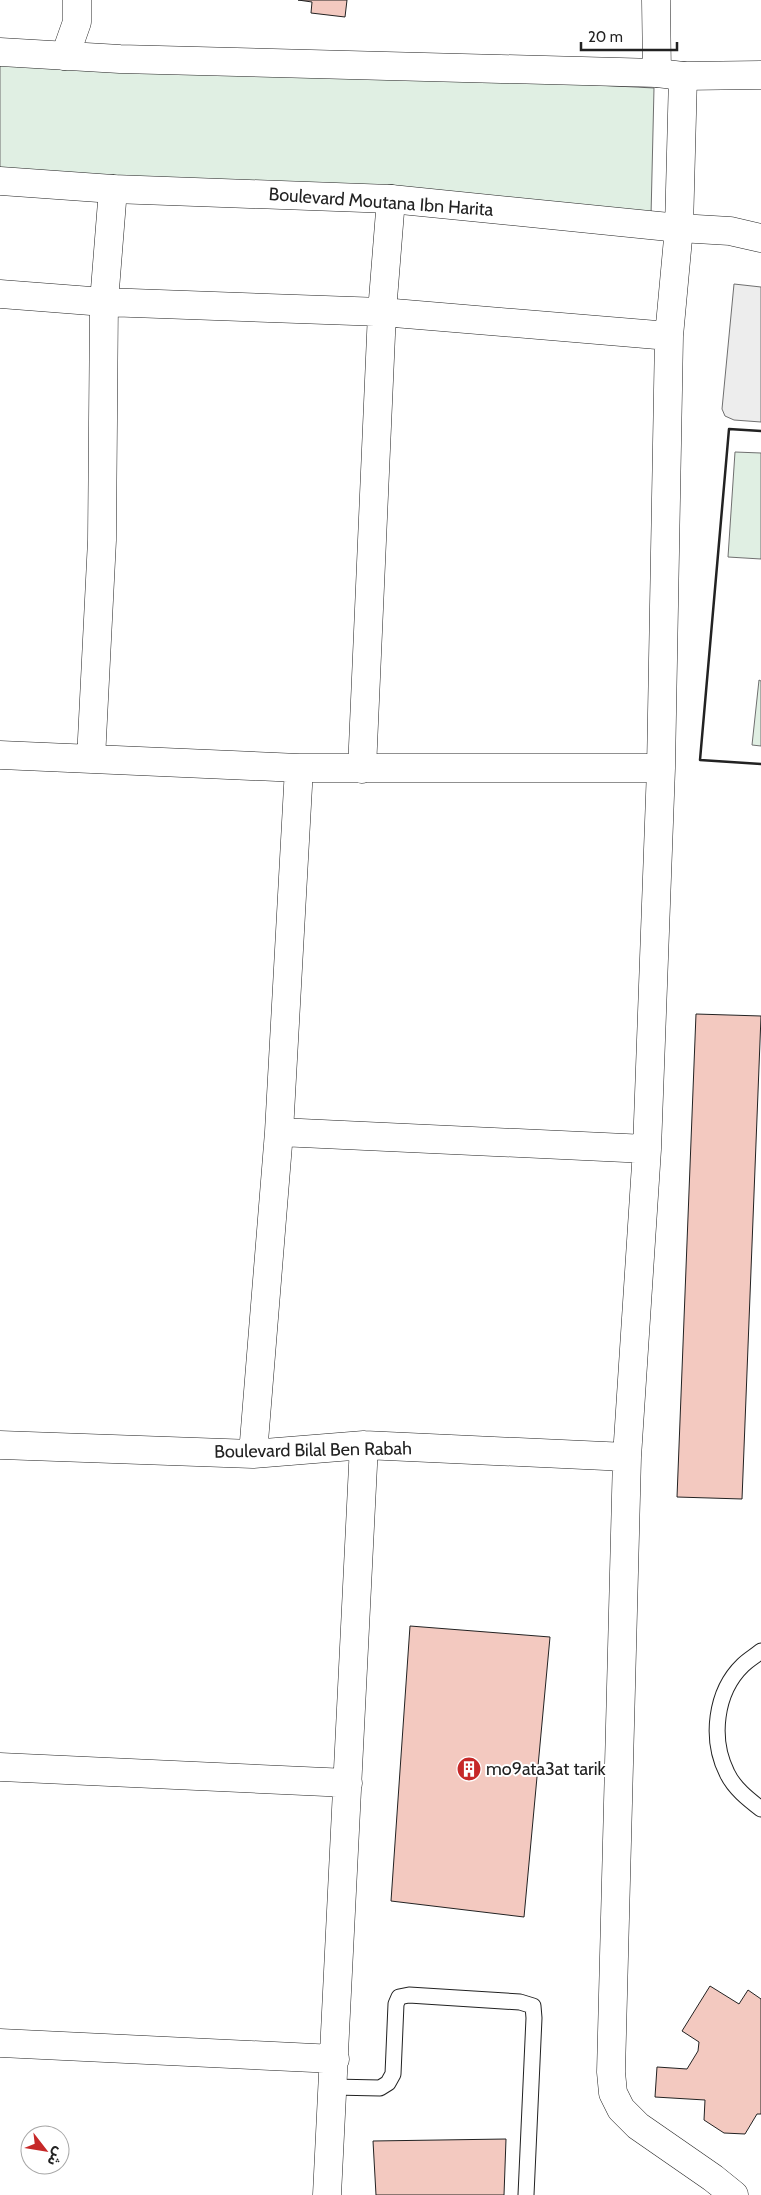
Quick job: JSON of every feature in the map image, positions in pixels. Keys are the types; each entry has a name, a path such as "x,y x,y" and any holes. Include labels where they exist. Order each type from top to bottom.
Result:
{"street":[{"path":"64,56 77,22 77,0"},
{"path":"656,0 657,73"},
{"path":"0,52 120,59 657,73 683,76 761,75"},
{"path":"683,76 679,228 669,336 661,768 647,1149 627,1457 610,2072 613,2094 621,2109 638,2126 713,2178 734,2195"},
{"name":"Boulevard Moutana Ibn Harita","path":"0,182 391,199 679,228 730,231 761,238"},
{"path":"91,759 102,540 104,302 113,188"},
{"path":"362,769 382,312 391,199"},
{"path":"0,294 104,302 382,312 669,336"},
{"path":"0,755 299,768 661,768"},
{"path":"253,1454 279,1132 299,768"},
{"path":"279,1132 647,1149"},
{"name":"Boulevard Bilal Ben Rabah","path":"0,1445 253,1454 364,1445 627,1457"},
{"path":"327,2195 364,1445"},
{"path":"0,1767 348,1783"},
{"path":"0,2043 334,2059"}],"lane":[{"path":"761,1651 742,1666 725,1690 717,1718 718,1747 727,1774 744,1797 761,1809"},
{"path":"333,2087 380,2088 388,2084 393,2074 396,2004 399,1997 409,1995 520,2002 533,2006 526,2195"}],"green space":[{"path":"0,54 654,88 651,216 0,180"},
{"path":"735,452 761,453 761,559 728,557"},
{"path":"759,680 761,681 761,746 752,745"}],"shaded area":[{"path":"734,284 761,287 761,422 734,420 725,416 722,409"}],"building":[{"path":"298,0 347,0 345,17 311,13 312,2"},
{"path":"696,1014 761,1016 742,1499 677,1497"},
{"name":"mo9ata3at tarik","path":"410,1626 550,1637 524,1917 391,1901"},
{"path":"710,1986 739,2004 748,1990 761,1999 761,2114 757,2114 745,2134 724,2133 704,2120 705,2100 655,2097 657,2067 687,2069 698,2051 699,2042 682,2031"},
{"path":"506,2139 504,2195 376,2195 373,2141"}],"wall":[{"path":"761,431 729,429 700,760 761,764"}],"place":[{"name":"mo9ata3at tarik","path":"469,1769"}]}
